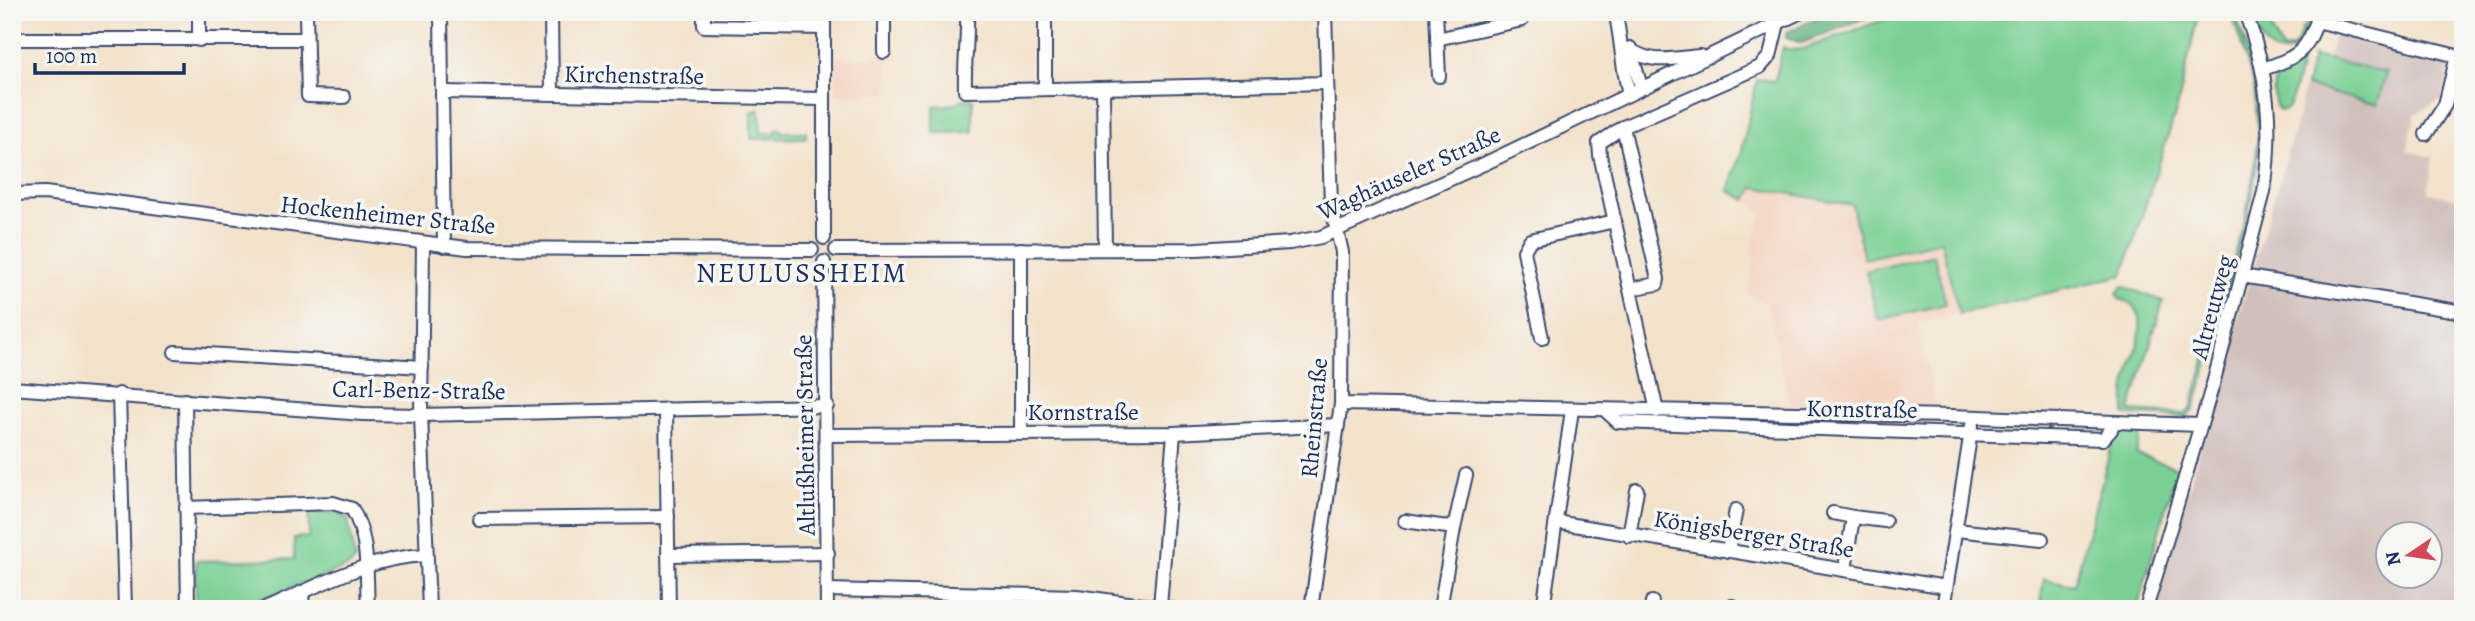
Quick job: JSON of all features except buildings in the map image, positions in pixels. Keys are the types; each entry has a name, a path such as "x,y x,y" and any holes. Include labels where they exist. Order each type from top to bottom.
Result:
{"street":[{"path":"199,12 199,40"},
{"path":"306,12 308,96 344,97"},
{"path":"441,12 444,246"},
{"path":"551,12 552,94"},
{"path":"704,12 704,26 824,28"},
{"path":"824,12 824,238"},
{"path":"884,12 884,52"},
{"path":"967,12 965,90 1327,83"},
{"path":"1045,12 1045,88"},
{"name":"Rheinstraße","path":"1311,609 1341,404 1342,252 1331,205 1325,12"},
{"path":"1436,12 1439,76"},
{"path":"1615,12 1620,33 1622,69 1635,90"},
{"name":"Waghäuseler Straße","path":"836,250 1186,249 1279,244 1313,239 1486,163 1801,12"},
{"name":"Altreutweg","path":"2146,609 2264,192 2270,118 2263,69 2245,12"},
{"path":"2263,69 2282,63 2304,49 2319,17 2457,56 2445,105 2426,134"},
{"path":"1437,39 1522,20"},
{"path":"1657,411 1599,143 1623,127 1693,94 1760,67 1770,56 1778,23"},
{"path":"1620,33 1631,50 1635,90"},
{"path":"12,39 305,39"},
{"path":"1631,50 1648,59 1661,60 1711,55"},
{"path":"1103,88 1105,249"},
{"name":"Kirchenstraße","path":"443,92 824,99"},
{"path":"1623,127 1658,279 1657,284 1630,289"},
{"name":"Hockenheimer Straße","path":"12,185 45,194"},
{"name":"Hockenheimer Straße","path":"12,194 45,194 444,246 493,249 812,250"},
{"path":"1542,338 1524,251 1530,240 1615,221"},
{"path":"824,238 831,240 836,250 832,258 824,262 816,258 812,250 817,240 824,238"},
{"path":"423,244 421,415 429,609"},
{"path":"1021,249 1021,433"},
{"name":"Altlußheimer Straße","path":"824,262 827,609"},
{"path":"2242,276 2463,312"},
{"path":"175,352 422,367"},
{"name":"Carl-Benz-Straße","path":"12,388 363,414 827,406"},
{"path":"120,394 125,609"},
{"path":"185,400 188,609"},
{"name":"Kornstraße","path":"1341,404 2200,425"},
{"path":"666,409 669,609"},
{"path":"1542,609 1572,410"},
{"name":"Kornstraße","path":"1605,410 1618,422 2104,439 2113,422"},
{"path":"1943,609 1973,418"},
{"name":"Kornstraße","path":"827,435 1174,433 1338,425"},
{"path":"828,590 1077,596 1165,608 1174,433"},
{"path":"1440,609 1466,475"},
{"path":"1629,536 1637,490"},
{"path":"186,508 333,503 352,509 360,527 368,565 368,609"},
{"path":"1728,551 1736,510"},
{"path":"1833,513 1885,521"},
{"path":"479,519 668,517"},
{"path":"1845,570 1853,517"},
{"path":"1405,521 1454,528"},
{"name":"Königsberger Straße","path":"1556,522 1946,587"},
{"path":"1956,530 2042,539"},
{"path":"668,555 828,554"},
{"path":"265,609 368,565 407,556 426,555"},
{"path":"302,592 303,609"}],"shaded area":[{"path":"2335,32 2438,56 2449,68 2443,99 2415,114 2407,151 2433,157 2428,193 2463,200 2463,609 2155,609 2214,397 2293,135 2313,56 2328,59"},
{"path":"835,57 888,57 888,94 835,94"},
{"path":"1754,187 1851,207 1865,260 1940,243 1956,314 1918,323 1937,409 1790,405 1767,303 1746,295 1756,256 1750,254 1762,214 1747,200"}],"green space":[{"path":"1828,12 1880,12 1802,43 1786,38 1787,32"},
{"path":"1905,12 2199,12 2177,108 2123,275 1959,314 1941,241 1864,259 1852,205 1754,187 1747,200 1728,191 1742,150 1757,79 1775,81 1783,47 1791,50 1803,49"},
{"path":"2231,12 2234,12 2247,50 2255,84 2259,117 2255,179 2240,245 2193,411 2186,417 2125,415 2125,390 2140,324 2138,313 2131,304 2119,299 2117,294 2122,286 2163,301 2130,411 2185,414 2191,409 2246,216 2258,132 2254,84"},
{"path":"2251,12 2263,12 2282,50 2297,44 2302,28 2310,22 2313,12 2317,12 2299,44 2291,51 2283,53 2270,49 2265,44"},
{"path":"2313,56 2386,73 2377,105 2306,86"},
{"path":"2299,58 2301,64 2290,105 2286,110 2280,111 2275,102 2274,82 2283,69"},
{"path":"973,99 973,132 934,133 934,106"},
{"path":"760,109 761,133 776,133 776,129 781,129 782,132 806,132 806,138 751,139 751,112"},
{"path":"1934,255 1946,304 1878,320 1866,271"},
{"path":"2142,428 2136,454 2177,468 2137,609 2039,609 2044,579 2074,585 2114,437 2123,430"},
{"path":"309,512 337,513 348,519 355,560 350,566 240,607 196,609 196,561 294,559 294,538 309,537"}],"district":[{"name":"NEULUSSHEIM","path":"802,273"}]}
